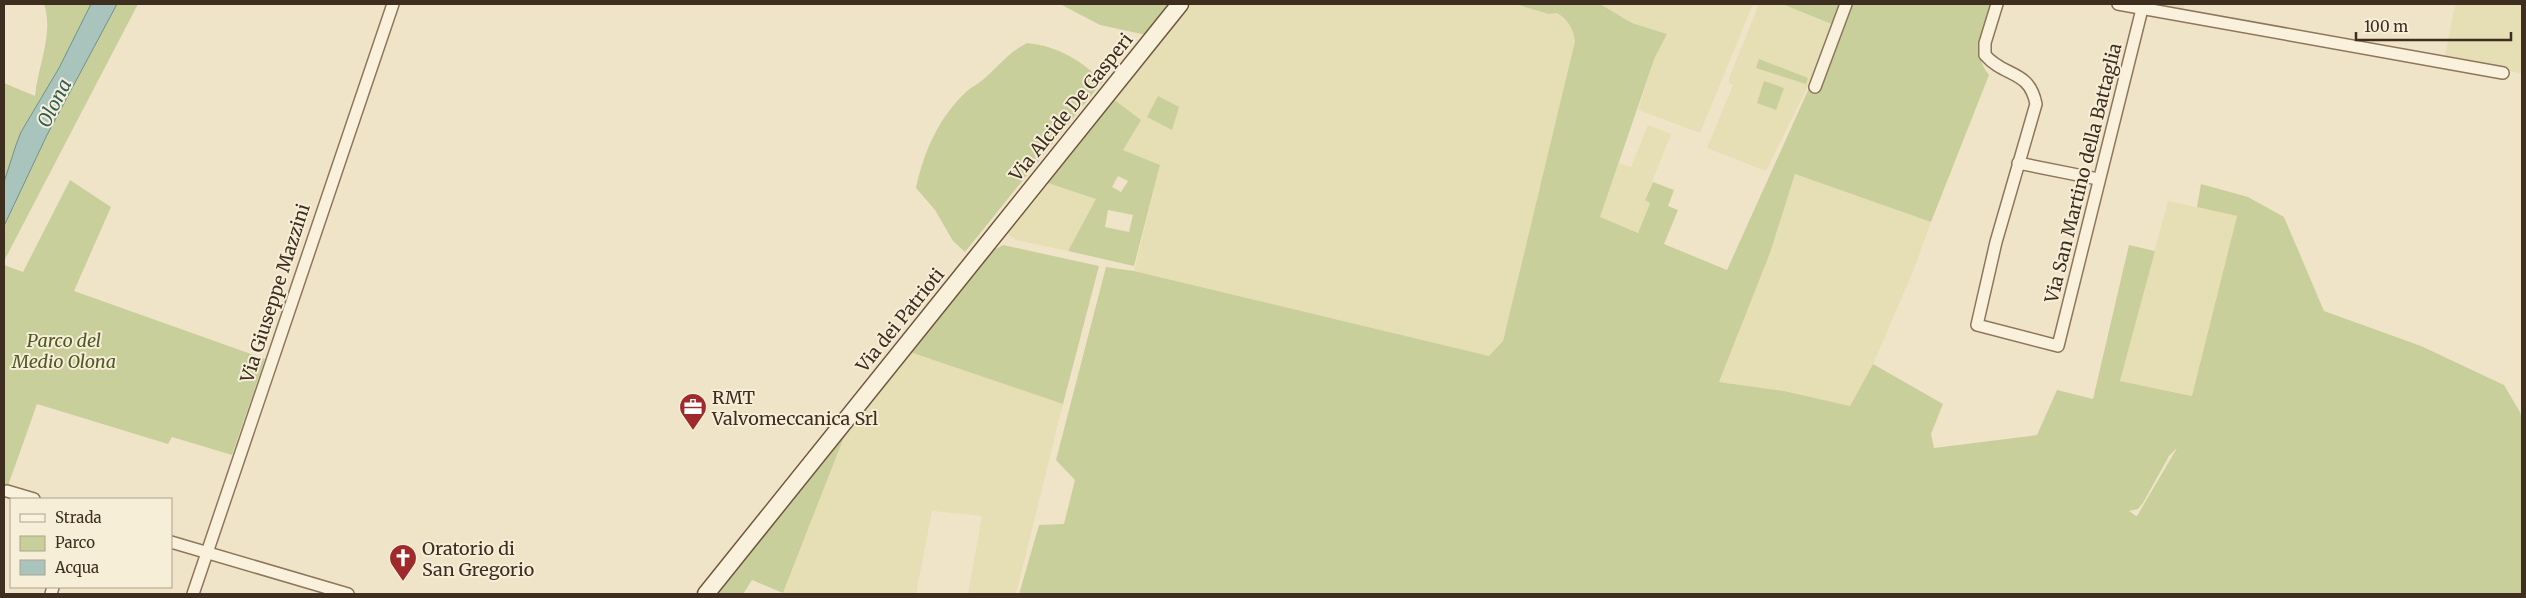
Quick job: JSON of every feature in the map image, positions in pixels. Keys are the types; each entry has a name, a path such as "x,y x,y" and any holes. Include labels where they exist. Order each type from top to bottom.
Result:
{"street":[{"name":"Via Giuseppe Mazzini","path":"193,594 393,4"},
{"name":"Via Alcide De Gasperi","path":"994,235 1180,4"},
{"path":"1815,87 1846,4"},
{"path":"1997,4 1985,43 1985,55 1994,65 2025,80 2033,91 2036,104 2018,162 2098,179"},
{"path":"2118,4 2503,73"},
{"name":"Via San Martino della Battaglia","path":"2018,162 1977,325 2058,346 2098,179 2142,9"},
{"name":"Via dei Patrioti","path":"706,594 994,235"},
{"path":"7,491 31,498"},
{"path":"172,542 348,594"}],"shaded area":[{"path":"1190,4 1515,4 1549,14 1557,13 1569,24 1574,31 1575,41 1503,341 1489,356 1134,271 1160,165 1123,150 1113,99"},
{"path":"1600,4 1753,4 1700,133 1638,110 1655,57 1667,34 1632,23"},
{"path":"1759,4 1782,4 1834,25 1814,74 1766,171 1707,148 1733,85 1729,83 1729,78"},
{"path":"2150,4 2185,4 2183,11"},
{"path":"2455,4 2522,4 2522,74 2445,56"},
{"path":"1648,125 1671,134 1645,200 1650,202 1638,233 1600,217 1619,163 1631,167"},
{"path":"1795,174 1931,222 1913,272 1873,364 1850,406 1784,391 1719,382 1770,253"},
{"path":"1045,182 1097,198 1068,251 1016,240 1008,234 1008,231"},
{"path":"2168,201 2237,216 2193,396 2120,381"},
{"path":"910,352 1063,404 1016,594 968,594 982,516 932,511 916,594 783,594 846,432"}],"green space":[{"path":"44,4 138,4 4,261 4,83 35,96 46,38 47,15"},
{"path":"1060,4 1172,4 1146,35 1100,25"},
{"path":"1515,4 1600,4 1632,23 1667,34 1655,57 1600,217 1638,233 1650,203 1645,200 1653,182 1674,190 1668,206 1678,210 1664,244 1727,270 1847,4 1993,4 1983,31 1980,49 1980,58 1989,75 1931,222 1795,174 1770,253 1719,382 1784,391 1850,406 1873,364 1943,404 1931,434 1934,448 2037,435 2057,390 2093,399 2129,245 2155,251 2120,381 2192,396 2237,216 2197,207 2201,184 2248,197 2284,217 2324,311 2421,346 2504,385 2520,412 2522,420 2522,594 1019,594 1039,525 1064,524 1075,480 1056,460 1106,267 1134,271 1489,356 1503,341 1575,41 1573,32 1564,18 1557,13 1549,14","holes":["2177,448 2137,516 2129,511 2138,509 2143,503 2169,456"]},
{"path":"1782,4 1843,4 1834,25"},
{"path":"1027,43 1049,47 1068,55 1103,81 965,252 953,241 935,210 916,188 919,174 934,135 957,101 1010,55"},
{"path":"1759,59 1808,78 1806,84 1756,68"},
{"path":"1764,81 1784,88 1776,110 1757,103"},
{"path":"1158,96 1179,107 1172,130 1147,117"},
{"path":"1113,99 1141,120 1123,150 1160,165 1134,266 1068,251 1096,199 1045,182","holes":["1118,176 1128,181 1121,192 1112,187","1108,210 1133,215 1129,232 1105,227"]},
{"name":"Parco del Medio Olona","path":"70,180 111,207 74,291 265,359 232,455 172,437 168,444 37,404 4,497 4,265 23,272"},
{"path":"1003,245 1099,266 1063,404 910,352 990,252"},
{"path":"846,432 783,593 752,580 743,594 714,594"}],"water":[{"name":"Olona","path":"91,4 117,4 47,135 4,226 4,182 21,132 59,68"}],"place":[{"name":"RMT Valvomeccanica Srl","path":"693,431"},
{"name":"Oratorio di San Gregorio","path":"403,582"}]}
